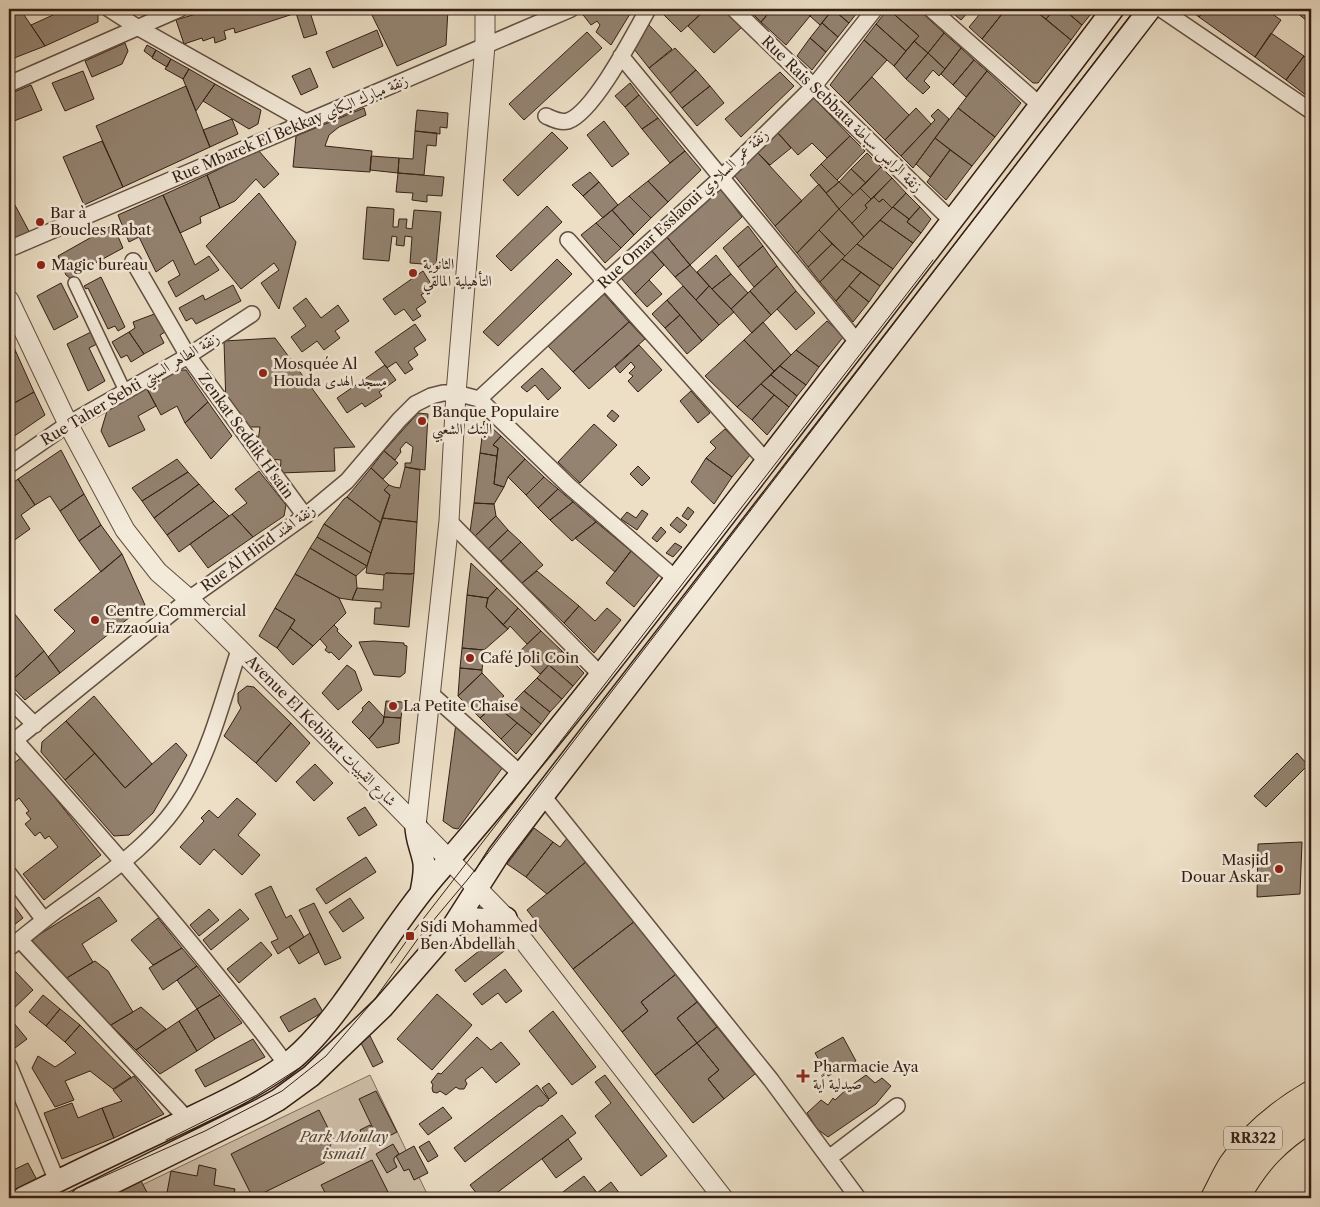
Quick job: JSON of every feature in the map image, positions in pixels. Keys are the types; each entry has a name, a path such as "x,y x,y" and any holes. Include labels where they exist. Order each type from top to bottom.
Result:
{"main road":[{"path":"23,1198 238,1094 298,1055 328,1023 421,892 521,774 601,675 1114,9"},
{"path":"82,1198 260,1110 295,1089 383,1007 453,926 473,884 500,854 1150,9"},
{"path":"416,826 417,839 424,863 421,892"},
{"path":"453,926 477,919 498,920 506,918"},
{"name":"RR322","path":"1213,1198 1231,1165 1245,1146 1279,1114 1311,1093"},
{"name":"RR322","path":"1237,1198 1251,1174 1272,1148 1311,1120"}],"street":[{"path":"109,9 137,27 306,122"},
{"path":"9,84 180,9"},
{"path":"416,826 449,521 456,393 485,45 485,9"},
{"name":"Rue Mbarek El Bekkay زنقة مبارك البكاي","path":"9,250 572,9"},
{"path":"546,116 566,122 581,113 600,89 648,9"},
{"name":"Rue Rais Sebbata زنقة الرايس سباطة","path":"734,9 950,220"},
{"name":"Rue Omar Esslaoui زنقة عمر السلاوي","path":"479,399 722,177 814,86 875,9"},
{"path":"931,9 1040,106"},
{"path":"1161,9 1311,111"},
{"path":"621,56 858,343"},
{"path":"568,240 766,461"},
{"name":"Zenkat Seddik H'sain","path":"133,261 188,356 305,516"},
{"path":"74,283 125,391"},
{"name":"Avenue El Kebibat شارع القبيبات","path":"9,300 68,424 125,530 158,572 189,599 506,918 723,1198"},
{"name":"Rue Taher Sebti زنقة الطاهر السبتي","path":"9,465 68,424 188,356 252,314"},
{"name":"Rue Al Hind زنقة الهند","path":"12,743 189,599 305,516 347,481 399,420 416,404 431,396 443,393 456,393"},
{"path":"456,393 479,399 569,486 676,579"},
{"path":"449,521 601,675"},
{"path":"188,1119 14,944 124,862 152,837 172,814 188,788 208,745 239,650"},
{"path":"431,694 521,774"},
{"path":"9,699 35,725"},
{"path":"12,743 124,862 244,1008 286,1064"},
{"path":"544,796 771,1080 858,1198"},
{"path":"9,874 44,920"},
{"path":"9,1066 14,1089 57,1181"},
{"path":"829,1158 897,1106"}],"green space":[{"name":"Park Moulay ismail","path":"370,1075 429,1198 115,1198"}],"building":[{"path":"9,9 20,9 45,46 9,60"},
{"path":"49,9 88,9 98,15 98,22 45,46 31,25 53,15"},
{"path":"212,9 309,9 317,34 304,38 296,13 235,33 234,28 224,31 226,39 215,43 214,37 203,41 202,38 184,44 176,20"},
{"path":"369,9 448,9 446,45 397,66"},
{"path":"584,9 633,9 611,45 596,32 600,25 597,21 591,25 580,11"},
{"path":"658,9 706,9 681,32"},
{"path":"706,9 723,9 742,27 714,53 688,26"},
{"path":"748,9 772,9 761,22"},
{"path":"772,9 803,9 810,16 786,45 761,22"},
{"path":"816,9 833,9 820,25 810,16"},
{"path":"832,9 860,9 849,23"},
{"path":"833,9 849,23 838,37 822,23"},
{"path":"888,9 919,36 906,51 876,24"},
{"path":"888,9 918,9 944,33 928,53 914,41 919,36"},
{"path":"948,9 971,9 961,20"},
{"path":"984,9 1006,9 982,39 969,27"},
{"path":"1006,9 1033,9 1071,40 1038,83 1033,83 982,39"},
{"path":"1033,9 1055,9 1046,19"},
{"path":"1055,9 1063,9 1082,25 1071,40 1046,19"},
{"path":"1071,9 1095,9 1082,25 1068,13"},
{"path":"1188,9 1206,9 1199,17"},
{"path":"1206,9 1265,9 1281,20 1255,57 1199,17"},
{"path":"1292,9 1311,9 1311,24"},
{"path":"822,23 838,37 826,52 810,38"},
{"path":"648,24 672,49 649,68 634,49"},
{"path":"876,24 906,51 894,66 864,40"},
{"path":"377,30 383,46 333,68 326,52"},
{"path":"587,32 602,48 524,120 509,104"},
{"path":"944,33 961,48 945,69 928,53"},
{"path":"1271,33 1304,56 1286,80 1255,57"},
{"path":"810,38 826,52 812,70 797,56"},
{"path":"864,40 887,60 848,103 830,85"},
{"path":"914,41 928,53 906,79 894,66"},
{"path":"125,43 128,51 122,64 92,77 85,61"},
{"path":"147,45 156,50 152,57 144,51"},
{"path":"675,48 696,70 670,93 649,68"},
{"path":"961,48 974,60 953,85 941,74"},
{"path":"156,50 171,59 167,67 152,58"},
{"path":"928,53 945,69 939,76 933,70 924,81 930,87 923,94 906,79"},
{"path":"1304,56 1311,62 1311,99 1286,80"},
{"path":"171,59 189,69 183,79 165,69"},
{"path":"974,60 987,71 966,97 953,85"},
{"path":"310,68 318,87 301,95 292,76"},
{"path":"189,69 215,84 196,111 183,79"},
{"path":"696,70 710,86 682,108 670,93"},
{"path":"83,71 94,99 65,111 52,83"},
{"path":"987,71 1021,103 995,137 958,108"},
{"path":"780,72 794,86 741,137 725,119"},
{"path":"872,77 909,115 885,140 848,103"},
{"path":"630,83 639,95 625,107 615,96"},
{"path":"215,84 261,110 258,124 249,129 203,101"},
{"path":"31,85 42,110 9,123 9,94"},
{"path":"186,86 210,147 123,187 96,126"},
{"path":"710,86 724,103 697,126 682,108"},
{"path":"639,95 658,118 642,129 625,107"},
{"path":"812,96 850,136 827,158 812,143 798,155 777,132"},
{"path":"364,108 366,115 339,127 329,135 325,146 372,151 370,172 293,167 296,136"},
{"path":"916,108 931,124 901,156 885,140"},
{"path":"958,108 995,137 972,166 935,138"},
{"path":"938,109 949,119 913,168 901,156 935,120 931,116"},
{"path":"417,110 448,113 447,128 440,127 440,134 415,131"},
{"path":"658,118 685,151 670,163 642,129"},
{"path":"232,119 238,134 210,147 203,130"},
{"path":"604,121 629,154 612,167 587,135"},
{"path":"415,131 437,133 436,146 427,145 424,175 398,173 399,158 413,159"},
{"path":"552,132 568,148 518,196 503,180"},
{"path":"777,132 791,148 770,165 757,152"},
{"path":"850,136 865,151 837,180 821,164"},
{"path":"935,138 950,150 930,177 916,164"},
{"path":"102,141 123,187 84,205 63,157"},
{"path":"258,150 279,174 264,188 256,179 235,201 220,208 207,175"},
{"path":"950,150 972,166 946,200 927,182"},
{"path":"685,151 701,170 668,202 648,181"},
{"path":"757,152 802,201 775,226 734,175"},
{"path":"867,153 881,167 866,183 851,169"},
{"path":"371,156 399,158 398,173 370,170"},
{"path":"821,164 839,182 826,193 810,175"},
{"path":"881,167 892,178 871,199 860,188"},
{"path":"851,169 866,183 853,195 839,182"},
{"path":"590,172 599,182 583,196 572,185"},
{"path":"398,173 444,177 442,196 427,195 427,202 412,200 413,193 396,192"},
{"path":"207,175 220,208 200,217 201,223 180,233 163,195"},
{"path":"892,178 906,193 892,208 883,199 879,202 874,197"},
{"path":"648,181 668,202 651,218 629,196"},
{"path":"599,182 618,205 603,218 583,196"},
{"path":"839,182 853,195 839,209 826,193"},
{"path":"819,184 839,209 797,253 775,226"},
{"path":"719,187 742,217 690,265 666,236"},
{"path":"860,188 871,199 865,205 867,208 852,223 839,209"},
{"path":"259,193 296,242 279,309 261,283 279,270 274,263 241,289 206,246"},
{"path":"906,193 920,207 909,219 893,207"},
{"path":"9,194 31,235 9,243"},
{"path":"163,195 195,265 209,256 219,270 176,297 168,282 180,275 173,260 156,272 139,237 129,242 118,215"},
{"path":"629,196 651,218 634,235 612,210"},
{"path":"874,197 879,202 883,199 892,208 864,237 852,223 867,208 865,205"},
{"path":"547,206 562,222 511,271 496,256"},
{"path":"367,207 394,209 393,227 398,227 399,219 407,219 406,228 412,229 414,210 441,212 436,265 410,263 412,237 405,236 404,246 396,245 397,237 392,236 389,261 363,259"},
{"path":"893,207 909,219 907,222 921,233 913,243 880,220"},
{"path":"920,207 931,219 921,233 907,222"},
{"path":"839,209 864,237 845,256 819,230"},
{"path":"612,210 634,235 621,248 596,223"},
{"path":"880,220 913,243 893,269 857,244"},
{"path":"596,223 621,248 605,263 581,235"},
{"path":"113,225 123,248 77,273 71,279 66,275 58,256"},
{"path":"748,226 763,246 738,267 723,248"},
{"path":"819,230 832,244 808,267 797,253"},
{"path":"666,236 690,265 675,277 651,250"},
{"path":"832,244 845,256 820,282 808,267"},
{"path":"857,244 893,269 880,286 842,259"},
{"path":"763,246 777,266 754,287 738,267"},
{"path":"651,250 664,265 635,294 621,278"},
{"path":"716,255 731,274 712,289 697,272"},
{"path":"557,259 572,274 498,346 483,332"},
{"path":"842,259 861,272 836,301 820,282"},
{"path":"690,265 709,286 696,300 675,277"},
{"path":"777,266 796,291 771,315 750,291"},
{"path":"423,271 433,287 421,295 426,302 416,309 421,316 413,321 404,309 395,315 383,299"},
{"path":"861,272 880,286 869,302 849,286"},
{"path":"731,274 748,293 731,309 712,289"},
{"path":"101,277 125,327 118,331 115,326 108,329 88,288 86,289 84,286"},
{"path":"649,280 662,294 647,307 635,294"},
{"path":"61,283 78,317 54,330 37,296"},
{"path":"233,285 241,301 196,324 192,318 186,321 179,308 203,295 205,300"},
{"path":"683,286 719,325 702,341 667,300"},
{"path":"709,286 734,312 719,325 696,300"},
{"path":"849,286 869,302 853,322 836,301"},
{"path":"750,291 771,315 752,333 731,309"},
{"path":"796,291 815,313 796,330 777,309"},
{"path":"604,294 629,322 573,372 548,346"},
{"path":"306,298 321,318 338,305 349,321 335,331 340,338 324,350 317,341 302,352 291,337 306,326 293,308"},
{"path":"667,300 680,315 665,328 652,314"},
{"path":"157,313 165,332 160,335 164,343 144,354 129,332 135,328 133,322"},
{"path":"680,315 702,341 687,354 665,328"},
{"path":"827,321 844,336 819,367 796,350"},
{"path":"629,322 645,339 589,389 573,372"},
{"path":"763,322 791,355 774,371 744,340"},
{"path":"415,324 426,340 414,348 418,355 408,362 413,369 405,374 396,362 387,368 375,352"},
{"path":"91,332 97,344 89,348 105,381 88,391 67,344"},
{"path":"129,332 144,354 131,362 127,355 121,358 112,342"},
{"path":"9,336 16,352 9,356"},
{"name":"Mosquée Al Houda مسجد الهدى","path":"275,338 355,447 334,448 335,471 280,473 281,460 270,459 258,441 260,427 247,427 226,406 224,341"},
{"path":"744,340 774,371 737,407 705,376"},
{"path":"639,345 662,370 638,392 628,381 633,376 629,373 635,367 631,362 620,373 615,367"},
{"path":"796,350 819,367 806,385 780,366"},
{"path":"16,352 34,392 9,406 9,356"},
{"path":"385,365 396,380 379,392 382,396 365,407 362,403 347,413 337,398"},
{"path":"780,366 806,385 797,396 771,375"},
{"path":"542,368 561,388 548,400 535,385 527,392 521,387"},
{"path":"175,370 186,370 208,402 185,423 177,406 161,415 146,387"},
{"path":"771,375 797,396 789,407 761,384"},
{"path":"761,384 774,395 752,420 737,407"},
{"path":"146,387 156,406 138,416 145,430 109,447 101,431 107,411"},
{"path":"691,391 710,413 698,423 680,401"},
{"path":"34,392 45,415 13,437 9,428 9,406"},
{"path":"774,395 789,407 767,435 752,420"},
{"path":"208,402 232,436 211,459 185,423"},
{"path":"612,410 619,416 614,422 607,416"},
{"path":"418,413 428,414 425,470 405,467 405,463 411,463 413,447 406,442 395,460 384,451"},
{"path":"484,421 501,436 493,445 498,448 497,456 480,453"},
{"path":"594,424 617,445 580,483 558,462"},
{"path":"725,429 750,455 732,477 706,458 716,448 710,442"},
{"path":"501,436 525,459 508,477 504,487 494,484 498,448 493,445"},
{"path":"61,450 84,494 60,511 50,496 35,505 18,479"},
{"path":"384,451 398,463 383,479 371,468"},
{"path":"480,453 497,456 494,484 504,487 494,504 474,503"},
{"path":"706,458 732,477 714,504 691,482"},
{"path":"177,459 188,472 142,501 132,488"},
{"path":"525,459 544,477 526,495 508,477"},
{"path":"638,466 650,478 642,486 630,474"},
{"path":"405,467 420,470 417,522 382,518 390,495 384,490 389,485 400,488"},
{"path":"371,468 389,485 384,490 390,495 381,523 347,497"},
{"path":"259,471 286,505 284,516 253,537 232,514 247,503 235,489"},
{"path":"188,472 199,484 154,518 142,501"},
{"path":"544,477 558,489 538,508 526,495"},
{"path":"18,479 35,505 21,515 30,529 9,544 9,486"},
{"path":"199,484 214,501 167,535 154,518"},
{"path":"558,489 573,502 550,520 538,508"},
{"path":"84,494 101,525 79,541 60,511"},
{"path":"347,497 381,523 371,553 324,524"},
{"path":"214,501 229,516 179,552 167,535"},
{"path":"573,502 596,522 572,541 550,520"},
{"path":"474,503 494,504 496,516 475,536 470,532"},
{"path":"688,507 694,512 688,520 682,516"},
{"path":"642,510 648,514 637,530 621,519 627,512 636,518"},
{"path":"232,514 253,537 208,568 190,544"},
{"path":"496,516 508,530 488,549 475,536"},
{"path":"677,517 687,525 680,533 670,525"},
{"path":"382,518 417,522 414,573 386,573 384,575 366,573"},
{"path":"596,522 631,551 615,572 575,538"},
{"path":"324,524 371,553 367,566 317,537"},
{"path":"101,525 122,554 101,572 79,541"},
{"path":"661,527 666,532 657,542 652,538"},
{"path":"508,530 521,542 501,561 488,549"},
{"path":"317,537 367,566 356,576 310,548"},
{"path":"521,542 543,565 522,583 501,561"},
{"path":"675,543 682,547 673,557 666,553"},
{"path":"310,548 356,576 357,588 352,600 339,598 295,574"},
{"path":"631,551 660,574 634,607 606,583"},
{"name":"Centre Commercial Ezzaouia","path":"122,554 145,605 60,673 48,657 75,631 54,610"},
{"path":"471,563 497,588 488,598 467,595"},
{"path":"537,571 579,606 564,623 522,583"},
{"path":"386,573 414,573 409,627 374,624 375,608 381,608 381,602 352,600 357,588 383,590 384,575"},
{"path":"295,574 339,598 346,613 313,646 290,628 295,620 275,608"},
{"path":"497,588 518,608 503,625 486,607 488,598"},
{"path":"467,595 488,598 486,607 508,629 484,650 462,648"},
{"path":"579,606 595,621 607,608 621,620 594,653 564,623"},
{"path":"275,608 295,620 277,648 259,636"},
{"path":"518,608 541,631 527,644 510,626 508,629 503,625"},
{"path":"14,613 44,651 9,683 9,617"},
{"path":"334,625 338,629 337,631 352,646 339,660 331,652 329,653 325,650 327,647 320,639"},
{"path":"290,628 313,646 293,665 277,648"},
{"path":"541,631 562,651 540,674 518,653"},
{"path":"359,642 404,643 407,646 405,673 400,677 374,675"},
{"path":"462,648 484,650 482,670 460,668"},
{"path":"44,651 60,673 25,700 9,683"},
{"path":"562,651 584,673 573,686 549,665"},
{"path":"347,665 355,671 362,690 338,710 322,693"},
{"path":"549,665 573,686 562,699 537,678"},
{"path":"460,668 482,670 482,673 458,696"},
{"path":"482,673 504,696 480,718 458,696"},
{"path":"537,678 562,699 550,712 524,691"},
{"path":"247,686 254,687 291,723 256,763 224,736 241,708 238,702 238,693"},
{"path":"524,691 550,712 541,724 514,701"},
{"path":"94,696 152,764 125,788 66,721"},
{"path":"369,701 384,717 383,723 369,739 352,722"},
{"path":"386,701 403,702 401,718 384,717"},
{"path":"514,701 541,724 532,735 504,712"},
{"path":"495,705 517,723 501,739 480,718"},
{"path":"384,717 401,718 399,743 377,748 369,739 383,723"},
{"path":"66,721 95,753 65,780 41,752 42,742"},
{"path":"291,723 310,743 276,782 256,763"},
{"path":"456,723 489,748 488,755 493,755 503,767 458,829 443,821"},
{"path":"517,723 532,735 516,754 501,739"},
{"path":"176,743 187,755 153,813 129,835 114,836 65,780 95,753 125,788"},
{"path":"1297,753 1308,765 1266,807 1254,796"},
{"path":"22,757 101,855 44,900 23,874 58,847 49,836 45,839 40,832 35,836 25,824 31,819 26,813 29,811 19,798 9,806 9,767"},
{"path":"315,764 333,783 314,801 296,782"},
{"path":"237,798 256,814 238,835 260,855 242,875 214,849 200,865 180,847 204,821 201,818 209,810 218,818"},
{"path":"365,807 377,825 359,836 347,818"},
{"path":"534,828 553,842 526,877 507,864"},
{"path":"568,837 587,861 547,894 526,877 553,842 560,847"},
{"name":"Masjid Douar Askar","path":"1302,842 1300,894 1257,897 1258,844"},
{"path":"366,857 376,872 326,904 316,889"},
{"path":"587,861 635,921 573,969 527,910"},
{"path":"271,886 286,918 291,915 304,937 278,954 271,942 278,939 255,894"},
{"path":"99,897 117,921 82,944 93,962 65,979 29,941"},
{"path":"350,898 364,918 343,932 329,912"},
{"path":"9,899 23,918 9,929"},
{"path":"314,903 341,958 325,965 299,910"},
{"path":"209,909 219,920 199,936 190,925"},
{"path":"240,909 249,919 211,950 203,940"},
{"path":"158,918 182,948 153,965 131,940"},
{"path":"635,921 676,974 641,1002 648,1011 622,1032 573,969"},
{"path":"310,933 319,952 299,964 289,947"},
{"path":"498,936 508,948 465,982 455,970"},
{"path":"261,942 272,955 239,983 227,969"},
{"path":"182,948 197,966 163,990 149,968"},
{"path":"95,961 108,971 133,1012 111,1025 65,979"},
{"path":"197,966 220,995 197,1009 177,980"},
{"path":"12,968 33,990 9,1013 9,971"},
{"path":"505,969 522,991 506,1003 498,993 482,1005 473,994"},
{"path":"676,974 697,1002 677,1018 697,1043 655,1075 622,1032 648,1011 641,1002"},
{"path":"437,994 472,1025 432,1070 397,1039"},
{"path":"43,995 60,1009 46,1026 29,1012"},
{"path":"220,995 242,1023 215,1039 197,1009"},
{"path":"315,998 323,1012 289,1032 280,1017"},
{"path":"697,1002 717,1027 697,1043 677,1018"},
{"path":"141,1007 166,1029 136,1050 111,1025"},
{"path":"60,1009 80,1025 65,1042 46,1026"},
{"path":"197,1009 215,1039 197,1051 179,1021"},
{"path":"553,1011 596,1067 572,1085 529,1031"},
{"path":"179,1021 197,1051 160,1074 136,1050"},
{"path":"13,1022 27,1039 15,1048 9,1041 9,1026"},
{"path":"80,1025 131,1077 113,1089 90,1071 65,1081 74,1100 55,1107 32,1068 38,1056 55,1067 76,1053 65,1042"},
{"path":"717,1027 755,1074 724,1099 708,1079 719,1070 697,1043"},
{"path":"370,1036 383,1062 373,1067 360,1041"},
{"path":"477,1037 491,1050 501,1042 520,1064 496,1083 482,1067 465,1080 467,1084 464,1089 456,1087 446,1095 440,1091 437,1093 433,1092 431,1082 438,1073 441,1074"},
{"path":"843,1037 856,1061 828,1076 815,1053"},
{"path":"253,1039 265,1057 205,1087 195,1070"},
{"path":"697,1043 719,1070 708,1079 724,1099 693,1123 655,1075"},
{"path":"605,1075 667,1156 641,1176 595,1116 611,1103 595,1082"},
{"path":"866,1075 875,1083 882,1078 891,1086 876,1104 828,1137 817,1129 807,1113 821,1100 828,1105 833,1098 835,1100"},
{"path":"134,1076 164,1114 114,1138 102,1108 122,1101 113,1090"},
{"path":"549,1083 557,1093 549,1099 542,1088"},
{"path":"537,1085 549,1100 465,1162 454,1148"},
{"path":"376,1091 397,1132 379,1141 359,1099"},
{"path":"72,1103 78,1118 102,1108 114,1138 62,1159 44,1113"},
{"path":"443,1107 452,1118 428,1135 419,1124"},
{"path":"319,1110 333,1138 324,1163 253,1198 231,1154"},
{"path":"562,1115 576,1133 490,1198 480,1198 470,1185"},
{"path":"370,1125 373,1132 363,1137 360,1130"},
{"path":"568,1139 582,1159 556,1178 542,1159"},
{"path":"429,1141 438,1156 428,1162 419,1147"},
{"path":"393,1144 399,1154 394,1158 397,1167 387,1173 376,1154"},
{"path":"414,1146 428,1173 414,1180 409,1169 404,1171 396,1156"},
{"path":"372,1160 391,1198 328,1198 321,1185"},
{"path":"28,1163 38,1182 9,1197 9,1172"},
{"path":"199,1165 216,1169 214,1185 235,1189 233,1198 166,1198 171,1171 197,1176"},
{"path":"584,1176 601,1198 555,1198"},
{"path":"141,1181 150,1198 105,1198"},
{"path":"611,1182 623,1198 601,1198 597,1193"}],"tram line":[{"path":"55,1198 205,1131 282,1091 326,1056 374,1000 417,940 468,879 1135,9"},
{"path":"391,963 933,260"},
{"path":"166,1140 257,1095 304,1065"}],"place":[{"name":"Bar à Boucles Rabat","path":"40,222"},
{"name":"Magic bureau","path":"41,265"},
{"name":"الثانوية التأهيلية المالقي","path":"413,273"},
{"name":"Mosquée Al Houda مسجد الهدى","path":"263,373"},
{"name":"Banque Populaire البنك الشعبي","path":"422,421"},
{"name":"Centre Commercial Ezzaouia","path":"95,620"},
{"name":"Café Joli Coin","path":"470,658"},
{"name":"La Petite Chaise","path":"393,706"},
{"name":"Masjid Douar Askar","path":"1279,869"},
{"name":"Sidi Mohammed Ben Abdellah","path":"410,936"},
{"name":"Pharmacie Aya صيدلية اًية","path":"803,1076"}]}
